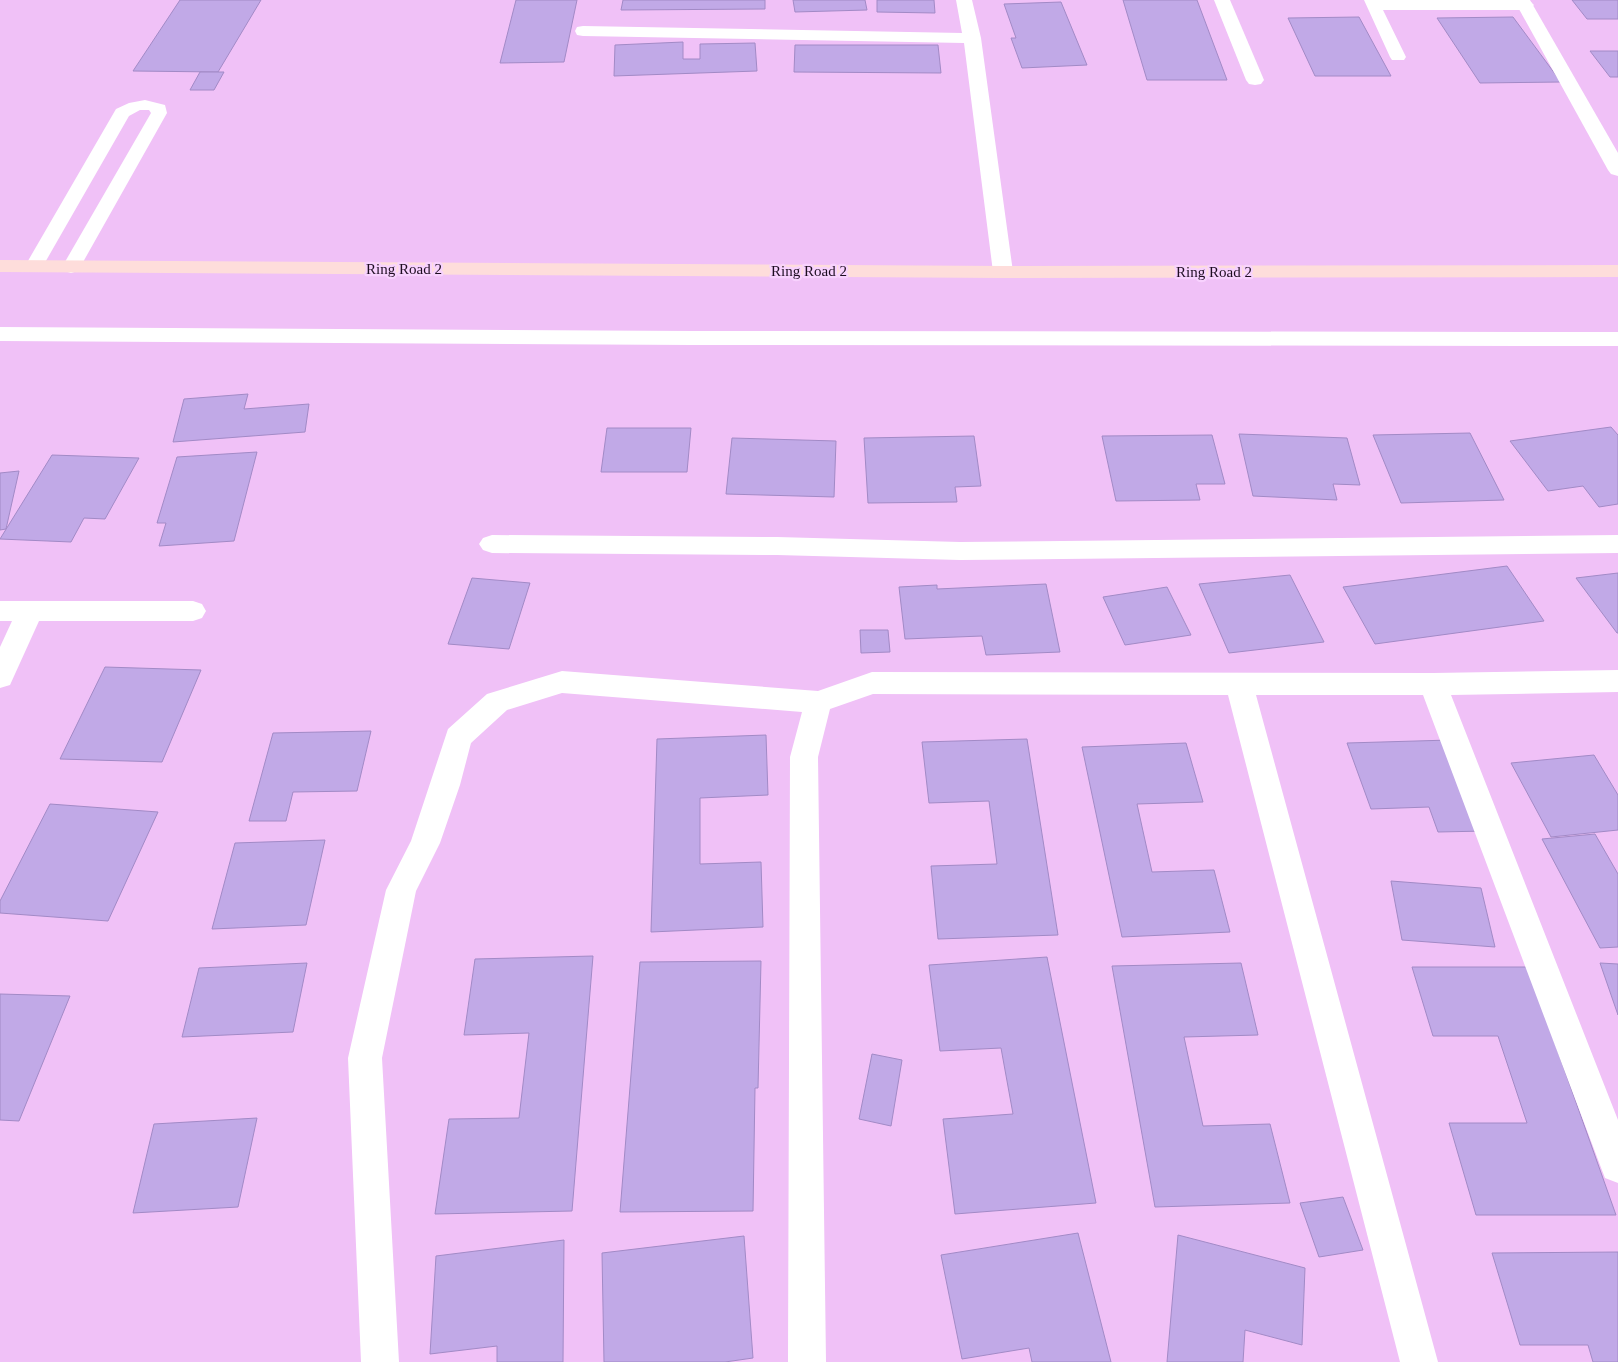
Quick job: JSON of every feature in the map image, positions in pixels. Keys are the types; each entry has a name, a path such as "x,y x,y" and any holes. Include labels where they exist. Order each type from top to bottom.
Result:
{"main road":[{"name":"Ring Road 2","path":"0,266 1003,272 1618,271"}],"street":[{"path":"964,0 972,38 1003,272"},
{"path":"1222,0 1255,80"},
{"path":"1524,3 1618,170"},
{"path":"583,31 972,38"},
{"path":"0,334 682,338 1618,339"},
{"path":"492,544 777,546 960,551 1618,544"},
{"path":"0,611 193,611"},
{"path":"0,677 30,611"},
{"path":"380,1362 365,1058 400,890 425,843 445,785 458,736 497,702 562,682 818,702 872,683 1433,684 1618,681"},
{"path":"1239,684 1419,1362"},
{"path":"1433,684 1618,1165"},
{"path":"806,1362 804,757 818,702"}],"lane":[{"path":"1398,56 1372,3 1524,3"},
{"path":"34,266 122,113 131,107 156,106 159,109 159,113 72,267"}],"building":[{"path":"180,0 261,0 218,72 133,71"},
{"path":"516,0 577,0 564,62 500,63"},
{"path":"623,0 765,0 765,9 621,10"},
{"path":"793,0 865,0 867,10 795,12"},
{"path":"877,0 934,0 935,13 877,12"},
{"path":"1123,0 1197,0 1227,80 1147,80"},
{"path":"1572,0 1618,0 1618,19 1587,19"},
{"path":"1061,2 1087,65 1022,68 1011,38 1016,38 1004,4"},
{"path":"1359,17 1391,76 1315,76 1288,18"},
{"path":"1513,17 1561,82 1480,83 1437,18"},
{"path":"683,42 683,59 700,59 700,44 755,43 757,71 614,76 615,45"},
{"path":"795,45 938,45 941,73 794,72"},
{"path":"1590,51 1618,51 1618,77 1610,77"},
{"path":"200,72 224,72 214,90 190,90"},
{"path":"248,394 244,409 309,404 305,432 173,442 184,399"},
{"path":"1611,427 1618,435 1618,504 1599,507 1583,486 1548,491 1510,441"},
{"path":"607,428 691,428 687,472 601,472"},
{"path":"1470,433 1504,500 1401,503 1373,435"},
{"path":"1239,434 1347,438 1360,485 1333,484 1337,500 1253,496"},
{"path":"1212,435 1225,484 1196,484 1200,500 1116,501 1102,436"},
{"path":"974,436 981,486 955,487 957,502 868,503 864,438"},
{"path":"732,438 836,441 834,497 726,494"},
{"path":"257,452 234,541 159,546 166,523 157,523 177,457"},
{"path":"52,455 139,458 105,519 84,518 71,542 0,539"},
{"path":"19,471 6,529 0,530 0,473"},
{"path":"1507,566 1544,621 1375,644 1343,587"},
{"path":"1618,573 1618,633 1617,633 1576,578"},
{"path":"1290,575 1324,642 1229,653 1199,584"},
{"path":"472,578 530,583 509,649 448,644"},
{"path":"1046,584 1060,652 986,655 982,636 905,639 899,587 937,585 937,589"},
{"path":"1167,587 1191,635 1125,645 1103,597"},
{"path":"860,630 888,630 890,652 861,653"},
{"path":"105,667 201,670 162,762 60,759"},
{"path":"371,731 357,791 293,792 286,821 249,821 273,733"},
{"path":"766,735 768,795 700,798 700,864 761,862 763,927 651,932 657,739"},
{"path":"1027,739 1058,935 938,939 931,866 997,864 989,801 929,803 922,742"},
{"path":"1450,740 1486,831 1438,832 1429,807 1371,809 1347,743"},
{"path":"1186,743 1203,802 1137,804 1152,872 1214,870 1230,932 1122,937 1082,747"},
{"path":"1594,755 1618,795 1618,830 1551,837 1511,763"},
{"path":"50,804 158,812 108,921 0,913 0,901"},
{"path":"1595,834 1618,874 1618,947 1600,948 1542,839"},
{"path":"325,840 306,925 212,929 235,843"},
{"path":"1391,881 1481,888 1495,947 1402,940"},
{"path":"593,956 572,1211 435,1214 449,1119 519,1118 529,1033 464,1035 475,959"},
{"path":"1047,957 1096,1203 955,1214 943,1119 1013,1114 1001,1048 940,1051 929,965"},
{"path":"761,961 758,1088 755,1088 753,1211 620,1212 640,962"},
{"path":"307,963 293,1032 182,1037 199,968"},
{"path":"1241,963 1258,1035 1184,1037 1203,1126 1270,1124 1290,1203 1155,1207 1112,966"},
{"path":"1600,963 1618,964 1618,1015"},
{"path":"1412,967 1528,967 1616,1215 1476,1215 1449,1123 1527,1123 1498,1036 1433,1036"},
{"path":"0,994 70,996 19,1121 0,1120"},
{"path":"872,1054 902,1060 891,1126 859,1119"},
{"path":"257,1118 238,1207 133,1213 154,1124"},
{"path":"1343,1197 1363,1250 1319,1257 1300,1203"},
{"path":"1078,1233 1111,1362 1032,1362 1029,1348 962,1359 941,1255"},
{"path":"1178,1235 1305,1268 1302,1345 1245,1330 1243,1362 1167,1362"},
{"path":"744,1236 753,1358 725,1362 604,1362 602,1253"},
{"path":"564,1240 563,1362 497,1362 497,1346 430,1354 436,1256"},
{"path":"1618,1252 1618,1362 1593,1362 1588,1345 1520,1345 1492,1253"}]}
